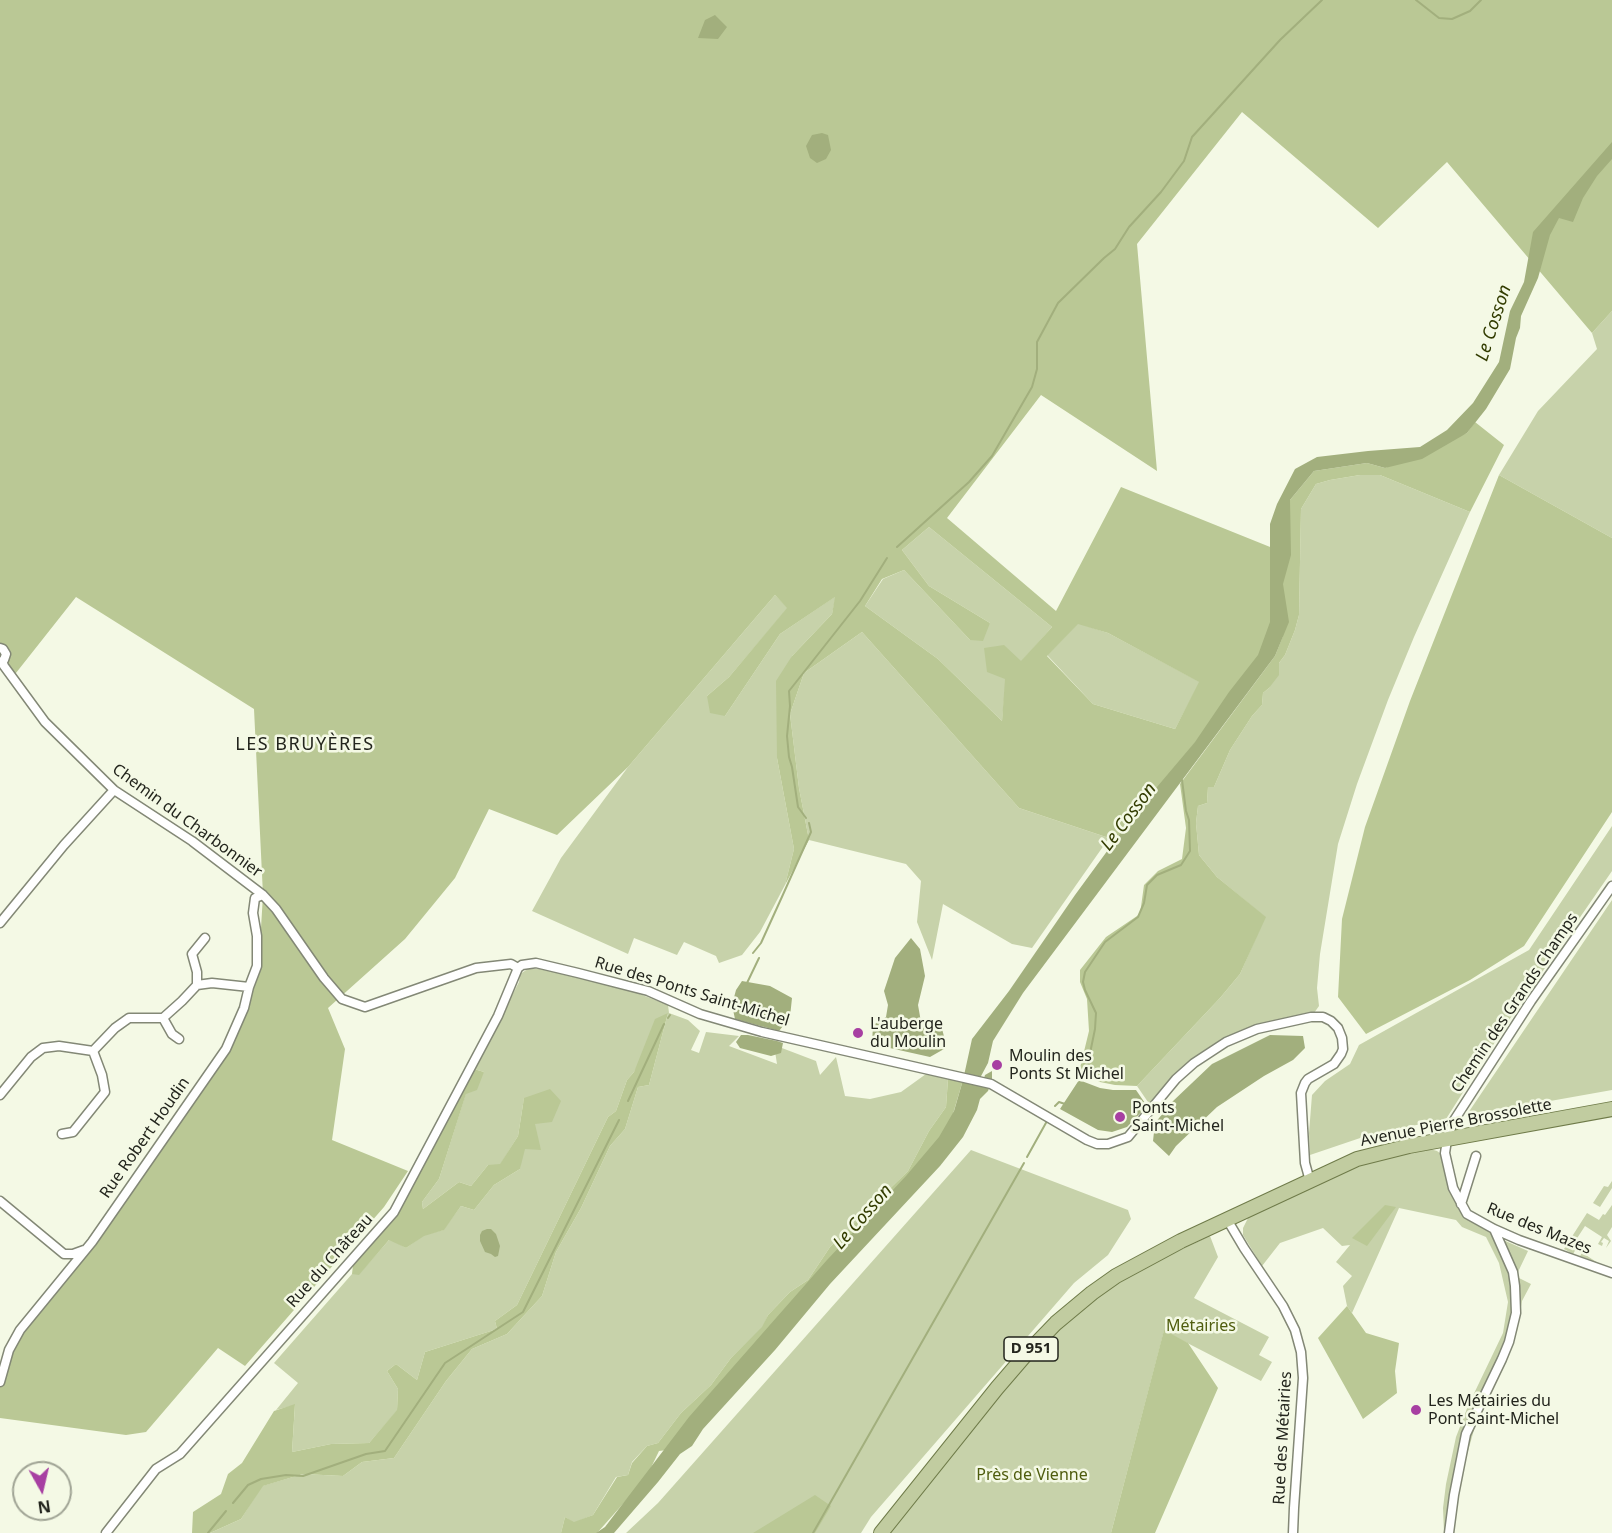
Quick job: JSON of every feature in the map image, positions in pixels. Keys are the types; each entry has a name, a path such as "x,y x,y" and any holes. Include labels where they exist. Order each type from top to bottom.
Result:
{"main road":[{"name":"Avenue Pierre Brossolette","path":"1310,1181 1357,1159 1409,1146 1612,1109"},
{"name":"D 951","path":"881,1533 1028,1352 1056,1323 1092,1293 1116,1276 1173,1246 1310,1181"}],"street":[{"path":"0,648 6,654 1,662"},
{"name":"Chemin du Charbonnier","path":"1,662 45,722 114,790 192,841 263,895 276,909 324,978 342,999 365,1007 476,968 511,964 518,968"},
{"path":"0,923 64,845 114,790"},
{"name":"Chemin des Grands Champs","path":"1447,1140 1454,1122 1531,1001 1612,886"},
{"name":"Rue Robert Houdin","path":"0,1382 9,1350 20,1330 85,1250 225,1048 244,1008 257,966 257,936 253,913 255,898 263,895"},
{"path":"197,985 197,972 192,954 205,938"},
{"name":"Rue des Ponts Saint-Michel","path":"518,968 522,965 536,963 578,973 648,991 700,1014 762,1032 991,1084 1097,1144 1108,1144 1128,1137 1176,1079 1194,1063 1226,1042 1257,1029 1311,1017 1323,1017 1338,1028 1343,1049 1334,1064 1308,1079 1302,1089 1305,1163 1310,1181"},
{"name":"Rue du Château","path":"106,1533 156,1469 180,1454 394,1212 498,1016 518,968"},
{"path":"93,1051 115,1028 129,1018 163,1018 197,985 213,983 249,987"},
{"path":"163,1018 172,1034 179,1038"},
{"path":"0,1095 31,1057 43,1048 59,1046 93,1051"},
{"path":"62,1134 73,1132 105,1092 102,1075 93,1051"},
{"name":"Rue des Mazes","path":"1447,1140 1445,1153 1453,1188 1467,1214 1494,1229 1539,1248 1612,1273"},
{"path":"1461,1204 1476,1156"},
{"path":"0,1201 64,1254 65,1276"},
{"name":"Rue des Métairies","path":"1228,1221 1283,1306 1295,1330 1301,1352 1303,1378 1293,1533"},
{"path":"1449,1533 1466,1434 1509,1342 1516,1313 1513,1272 1494,1229"},
{"path":"64,1254 85,1250"}],"green space":[{"path":"1612,311 1612,538 1499,475 1538,411 1597,349 1592,333"},
{"path":"1360,475 1380,475 1470,512 1388,700 1338,844 1320,954 1317,988 1319,1006 1314,1013 1244,1029 1212,1047 1150,1105 1137,1086 1240,974 1265,917 1217,877 1199,855 1196,823 1198,806 1207,803 1208,786 1214,787 1230,750 1262,705 1263,693 1269,688 1295,630 1299,615 1301,509 1316,484"},
{"path":"929,527 1052,627 1006,679 1002,721 938,659 865,606 883,579 904,570 970,640 990,623 929,586 902,550"},
{"path":"775,595 788,608 729,677 707,696 725,716 780,634 836,596 832,614 792,656 777,758 794,849 785,885 760,932 742,955 719,963 716,956 684,942 677,955 634,938 628,954 532,911 561,858 628,767"},
{"path":"1078,623 1108,633 1200,682 1175,729 1093,704 1047,655"},
{"path":"862,632 1019,808 1109,838 1032,948 1012,944 943,904 932,960 917,922 921,881 906,864 809,840 799,788 790,714 804,673"},
{"path":"1612,826 1612,871 1509,1020 1446,1119 1372,1134 1310,1155 1312,1095 1325,1081 1350,1064 1359,1045 1529,950"},
{"path":"1612,900 1612,1090 1466,1116"},
{"path":"528,969 541,969 632,991 668,1005 669,1013 688,1020 700,1031 691,1050 699,1053 706,1032 739,1036 729,1046 777,1064 774,1045 816,1061 820,1075 836,1057 845,1096 870,1099 901,1092 926,1074 948,1079 946,1107 929,1131 908,1171 830,1247 808,1280 790,1292 768,1315 763,1327 731,1358 711,1385 681,1413 658,1443 647,1446 632,1462 628,1475 616,1477 593,1515 574,1523 565,1517 561,1533 210,1533 241,1519 262,1486 303,1474 343,1476 362,1462 394,1458 446,1381 472,1349 507,1334 542,1296 556,1252 581,1208 610,1146 625,1129 638,1087 649,1085 668,1013 627,1080 616,1111 608,1117 517,1305 495,1321 497,1329 425,1352 417,1380 396,1364 387,1371 398,1389 397,1411 369,1443 331,1444 292,1452 295,1405 276,1410 298,1383 274,1363 352,1274 359,1274 390,1239 406,1248 424,1235 443,1230 461,1206 474,1210 494,1185 520,1169 524,1098 518,1136 500,1165 488,1165 471,1186 459,1182 423,1209 422,1202 439,1179 466,1093 484,1072 474,1069 519,982 520,974"},
{"path":"1430,1149 1441,1154 1452,1195 1466,1218 1489,1231 1495,1238 1508,1262 1515,1296 1509,1335 1472,1415 1448,1533 1444,1533 1443,1508 1456,1437 1468,1406 1503,1333 1508,1302 1499,1263 1486,1237 1462,1227 1456,1220 1399,1208 1352,1313 1347,1306 1343,1286 1352,1276 1336,1262 1350,1245 1342,1246 1323,1228 1280,1243 1262,1266 1243,1235 1243,1228 1248,1218 1344,1170 1393,1156"},
{"path":"971,1150 1128,1210 1131,1219 1108,1255 1074,1283 871,1517 861,1533 626,1533 658,1503"},
{"path":"1612,1181 1612,1188 1600,1207 1593,1203 1604,1186 1608,1187"},
{"path":"1612,1205 1612,1227 1607,1235 1611,1241 1606,1248 1609,1241 1604,1238 1601,1242 1602,1246 1598,1244 1602,1237 1585,1226 1572,1246 1598,1263 1580,1256 1582,1253 1576,1249 1573,1254 1564,1249 1587,1213 1599,1220"},
{"path":"1210,1236 1218,1257 1194,1298 1269,1337 1259,1355 1272,1362 1261,1381 1164,1331 1111,1533 889,1533 1025,1362 1057,1329 1086,1304 1125,1279"},
{"path":"1501,1239 1528,1251 1517,1274 1519,1278 1531,1284 1522,1301 1517,1331 1508,1357 1476,1423 1457,1500 1454,1533 1451,1533 1456,1492 1471,1428 1500,1367 1515,1326 1518,1306 1515,1275"}],"shaded area":[{"path":"0,0 1612,0 1612,311 1592,333 1447,162 1378,228 1242,112 1137,244 1157,471 1041,395 947,518 1056,611 1121,487 1290,555 1290,500 1314,471 1367,463 1385,468 1467,433 1475,422 1504,445 1470,512 1380,475 1360,475 1316,484 1301,509 1299,615 1295,630 1285,655 1279,663 1279,675 1263,693 1262,705 1230,750 1214,787 1208,787 1207,803 1198,806 1196,823 1199,855 1217,877 1266,917 1240,974 1137,1086 1100,1082 1079,1072 1089,1031 1087,999 1080,982 1080,970 1106,937 1140,914 1144,885 1158,871 1182,859 1186,828 1180,784 1275,656 1283,636 1115,840 1019,808 862,632 804,673 790,714 799,788 809,840 785,885 794,849 777,758 776,681 792,656 832,614 835,597 780,634 725,716 710,713 707,696 729,677 787,608 775,595 628,767 557,835 489,809 455,878 405,939 328,1008 345,1049 332,1140 408,1171 384,1207 245,1366 218,1348 146,1432 126,1435 0,1418 0,1388 9,1345 214,1069 258,977 263,895 254,709 76,597 12,678 0,666","holes":["929,527 1052,627 1021,661 1004,645 984,648 987,672 1005,679 1002,721 938,659 865,606 882,579 904,570 970,640 983,641 990,623 929,586 902,550","1078,624 1108,633 1199,682 1175,729 1093,704 1047,656"]},
{"path":"715,15 727,27 718,39 698,38 705,20"},
{"path":"822,133 828,135 831,150 826,159 817,163 810,158 806,146 812,135"},
{"path":"1612,142 1612,159 1597,176 1583,198 1573,222 1559,218 1550,235 1538,278 1521,316 1510,369 1486,409 1467,433 1422,459 1385,468 1367,463 1314,471 1290,500 1291,555 1283,584 1289,622 1275,656 1023,993 993,1041 988,1063 980,1078 982,1084 985,1075 992,1071 990,1086 980,1099 963,1137 940,1166 830,1284 775,1350 703,1429 692,1446 680,1454 614,1533 596,1533 605,1527 689,1417 939,1137 954,1111 972,1039 1009,991 1135,813 1195,742 1258,655 1270,622 1270,524 1277,504 1295,469 1317,457 1420,447 1447,430 1473,403 1499,362 1510,311 1524,282 1533,232"},
{"path":"1499,475 1612,538 1612,812 1524,946 1470,980 1366,1034 1338,997 1342,919 1365,827 1410,701"},
{"path":"911,938 920,949 925,976 918,1005 921,1022 935,1023 942,1029 945,1040 944,1049 930,1057 872,1044 873,1025 886,1017 888,1005 884,991 895,958"},
{"path":"742,981 770,986 792,998 790,1017 779,1031 735,1019 732,1005 736,990"},
{"path":"668,1013 649,1085 638,1087 625,1129 610,1146 581,1208 556,1252 542,1296 507,1334 472,1349 446,1381 394,1458 362,1462 343,1476 303,1474 263,1486 241,1519 210,1533 192,1533 193,1512 221,1494 228,1474 242,1463 274,1411 295,1404 292,1452 331,1444 369,1443 397,1410 398,1389 387,1371 396,1364 417,1380 425,1352 497,1329 495,1321 517,1305 608,1117 616,1111 627,1080 634,1072 655,1019"},
{"path":"741,1035 783,1043 781,1053 771,1056 740,1048 736,1042"},
{"path":"1270,1035 1303,1036 1305,1048 1293,1060 1217,1107 1176,1146 1169,1156 1153,1141 1155,1123 1172,1102 1212,1064"},
{"path":"474,1069 484,1072 477,1090 466,1094 439,1179 422,1202 423,1209 459,1182 471,1186 488,1165 500,1164 518,1136 524,1098 550,1089 561,1101 552,1122 535,1124 541,1150 525,1149 520,1169 494,1185 474,1210 461,1206 444,1230 424,1236 406,1248 389,1240 359,1275 352,1274 353,1265 400,1208"},
{"path":"953,1077 963,1080 947,1134 667,1450 659,1451 646,1478 597,1533 561,1533 565,1517 574,1522 593,1515 617,1477 628,1475 632,1463 647,1446 658,1443 681,1413 711,1385 731,1358 762,1327 768,1315 790,1292 808,1280 830,1247 908,1171 929,1131 946,1107 948,1079"},
{"path":"1079,1080 1100,1088 1136,1090 1147,1106 1127,1127 1112,1132 1098,1130 1060,1109"},
{"path":"1385,1205 1396,1207 1367,1246 1352,1238"},
{"path":"491,1229 496,1234 500,1246 498,1256 495,1257 485,1252 480,1241 482,1231"},
{"path":"1347,1306 1366,1333 1399,1343 1395,1371 1397,1393 1363,1419 1318,1338"},
{"path":"1164,1330 1188,1343 1218,1388 1155,1533 1111,1533"},
{"path":"815,1495 831,1506 815,1533 753,1533"}],"waterway":[{"path":"897,547 969,482 992,456 1032,387 1037,369 1037,342 1058,303 1115,249 1129,227 1161,192 1184,161 1192,137 1280,40 1322,0"},
{"path":"1416,0 1439,18 1452,19 1470,11 1481,0"},
{"path":"806,818 798,807 789,757 787,736 789,691 860,601 887,558"},
{"path":"1081,1081 1088,1063 1096,1013 1085,990 1083,982 1085,972 1105,942 1138,917 1144,903 1147,885 1157,875 1181,865 1190,851 1189,820 1182,780"},
{"path":"753,953 761,943 811,832 809,823"},
{"path":"747,983 759,958"},
{"path":"628,1101 664,1024"},
{"path":"1055,1106 1059,1102 1065,1104"},
{"path":"233,1503 248,1485 261,1479 286,1475 303,1476 366,1454 385,1451 445,1363 523,1312 619,1120"},
{"path":"1027,1157 1047,1121"},
{"path":"813,1533 1024,1163"},
{"path":"208,1533 226,1511"}],"place":[{"name":"L'auberge du Moulin","path":"858,1033"},
{"name":"Moulin des Ponts St Michel","path":"997,1065"},
{"name":"Ponts Saint-Michel","path":"1120,1117"},
{"name":"Les Métairies du Pont Saint-Michel","path":"1416,1410"}],"district":[{"name":"LES BRUYÈRES","path":"305,745"}],"water label":[{"name":"Le Cosson","path":"1494,323"},
{"name":"Le Cosson","path":"1129,817"},
{"name":"Le Cosson","path":"863,1217"}],"park label":[{"name":"Métairies","path":"1201,1326"},
{"name":"Près de Vienne","path":"1032,1475"}]}
